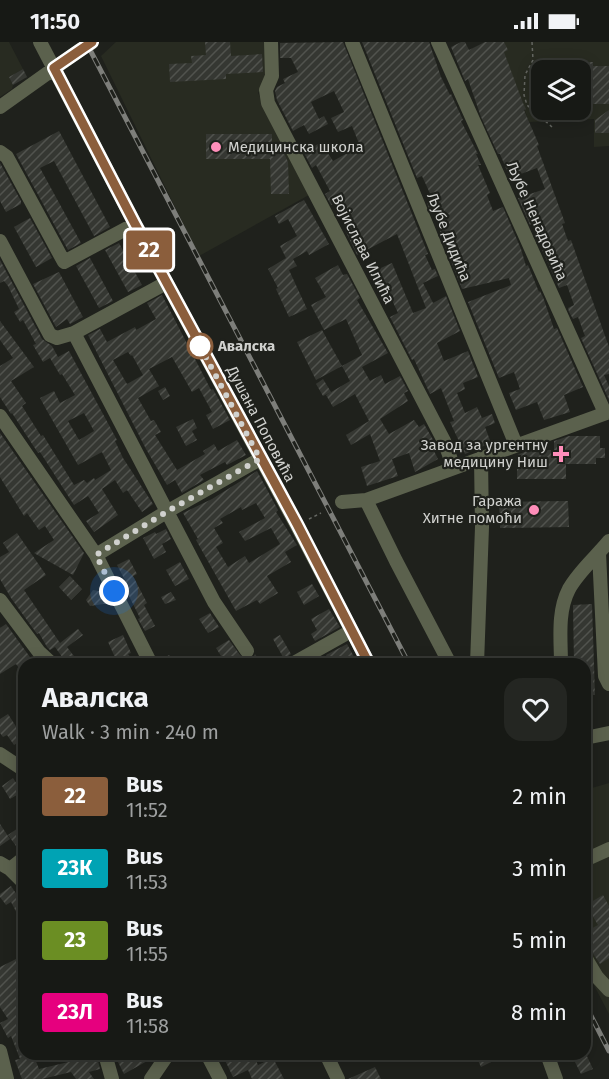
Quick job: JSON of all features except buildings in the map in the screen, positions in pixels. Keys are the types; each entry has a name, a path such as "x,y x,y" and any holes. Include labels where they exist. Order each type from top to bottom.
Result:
{"street":[{"name":"Душана Поповића","path":"40,42 166,283 297,524 366,658"},
{"name":"Војислава Илића","path":"271,42 272,76 266,90 268,103 444,441 454,468"},
{"name":"Љубе Дидића","path":"352,42 516,445"},
{"name":"Љубе Ненадовића","path":"438,42 607,413"},
{"path":"0,107 87,45"},
{"path":"0,152 7,157 64,262 135,224"},
{"path":"0,241 50,335 57,338 74,333 166,283"},
{"path":"74,333 214,602 247,651"},
{"path":"342,502 366,500 607,413"},
{"path":"0,417 96,555 147,658"},
{"path":"477,658 482,527 481,458"},
{"path":"96,555 260,459"},
{"path":"366,500 447,658"},
{"path":"561,658 561,623 565,599 574,581 609,541"},
{"path":"599,553 605,676 609,684"},
{"path":"0,600 46,658"},
{"path":"303,658 351,631"},
{"path":"591,737 609,733"},
{"path":"0,754 18,766"},
{"path":"591,857 609,849"},
{"path":"5,866 18,878"},
{"path":"591,967 609,990"},
{"path":"0,1051 7,1079"},
{"path":"107,1060 112,1079"},
{"path":"151,1079 164,1060"},
{"path":"210,1060 220,1079"},
{"path":"329,1060 338,1079"},
{"path":"549,1060 556,1079"}],"path":[{"path":"532,42 533,60 525,75 524,95 527,105 552,127"},
{"path":"310,519 321,513"}],"shaded area":[{"path":"0,42 9,42 23,69 9,77 13,85 12,89 0,97"},
{"name":"Медицинска школа","path":"116,42 266,42 268,76 258,93 309,195 199,256 101,56"},
{"path":"500,42 609,42 609,146 594,147 594,119 591,119 591,60 531,60 531,120 572,120 529,122"},
{"path":"609,783 609,1014 591,980 591,788"}],"railway":[{"path":"86,42 406,658"},
{"path":"591,1016 609,1051"}],"bus line":[{"name":"22","path":"92,42 54,68 366,658"}],"place":[{"name":"Медицинска школа","path":"216,147"},
{"name":"Авалска","path":"200,346"},
{"name":"Завод за ургентну медицину Ниш","path":"561,454"},
{"name":"Гаража Хитне помоћи","path":"534,510"}],"route":[{"path":"114,591 96,555 260,459 200,346"}]}
